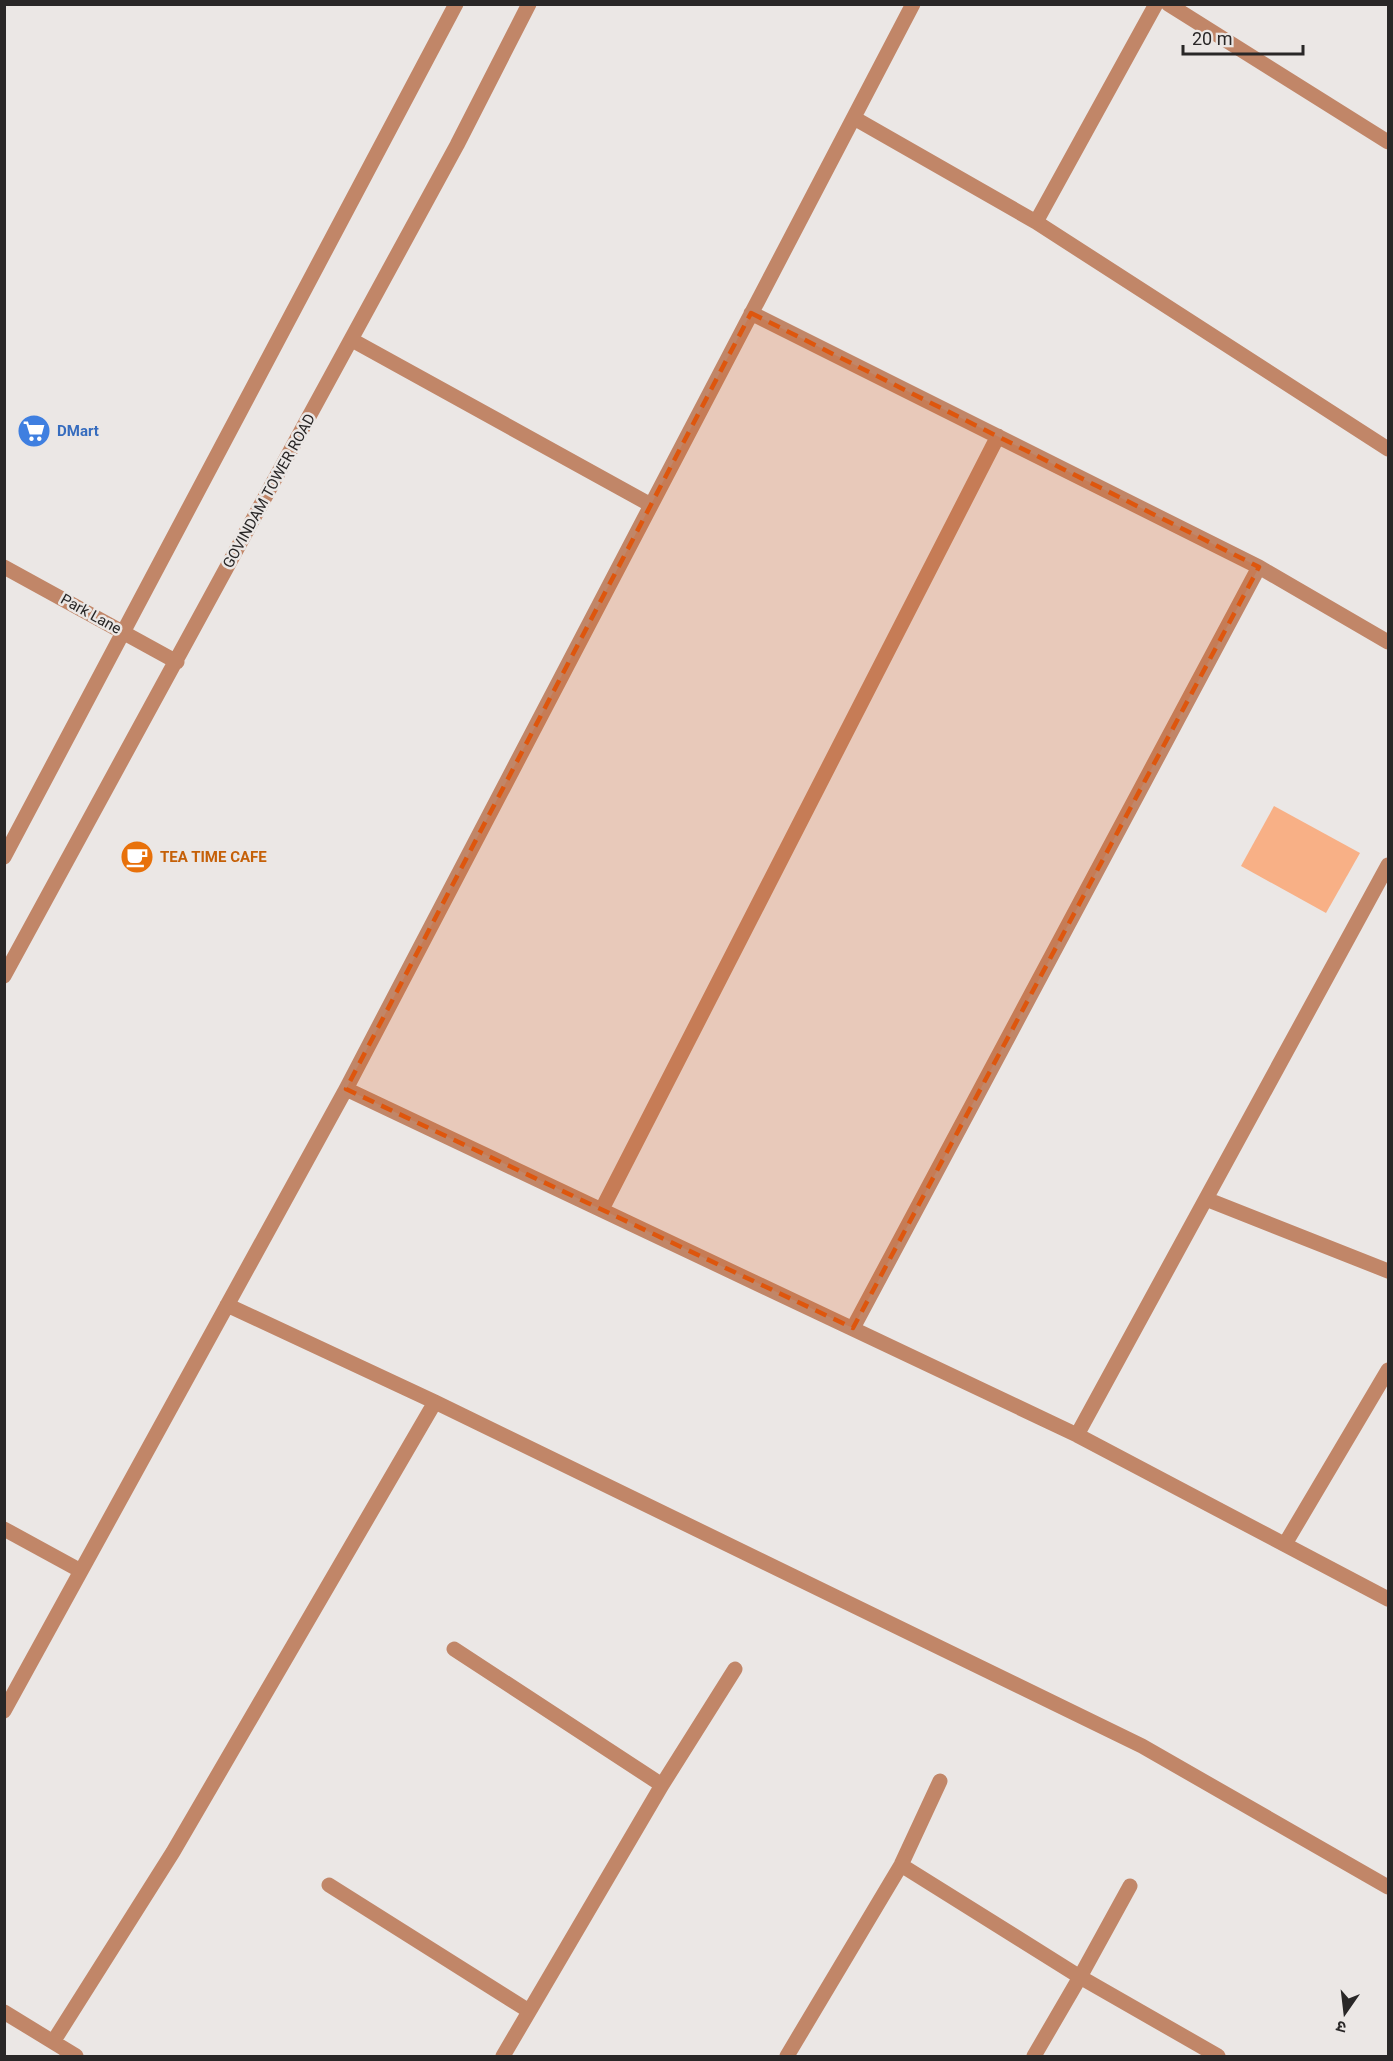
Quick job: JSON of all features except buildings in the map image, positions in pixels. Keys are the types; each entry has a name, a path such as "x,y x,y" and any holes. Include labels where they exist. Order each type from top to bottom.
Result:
{"street":[{"path":"4,857 456,4"},
{"name":"GOVINDAM TOWER ROAD","path":"4,976 457,146 529,4"},
{"path":"4,1712 346,1089 913,4"},
{"path":"1036,222 1156,4"},
{"path":"1168,4 1389,142"},
{"path":"854,118 1036,222 1389,449"},
{"path":"751,313 1259,567 1389,642"},
{"path":"352,340 651,505"},
{"path":"602,1209 998,436"},
{"name":"Park Lane","path":"4,567 177,662"},
{"path":"853,1328 1259,567"},
{"path":"1077,1434 1389,865"},
{"path":"346,1089 1077,1434 1389,1599"},
{"path":"1206,1199 1389,1271"},
{"path":"227,1305 435,1402 1142,1746 1389,1887"},
{"path":"1285,1544 1389,1370"},
{"path":"53,2042 173,1852 435,1402"},
{"path":"4,1529 81,1571"},
{"path":"454,1649 662,1785"},
{"path":"503,2056 662,1785 735,1669"},
{"path":"787,2056 901,1865 940,1781"},
{"path":"901,1865 1080,1977 1218,2056"},
{"path":"329,1884 528,2011"},
{"path":"1034,2056 1130,1886"},
{"path":"4,2012 76,2056"}],"highlighted area":[{"path":"751,313 1259,567 853,1328 346,1089"}],"place":[{"name":"DMart","path":"34,431"},
{"name":"TEA TIME CAFE","path":"137,857"}]}
